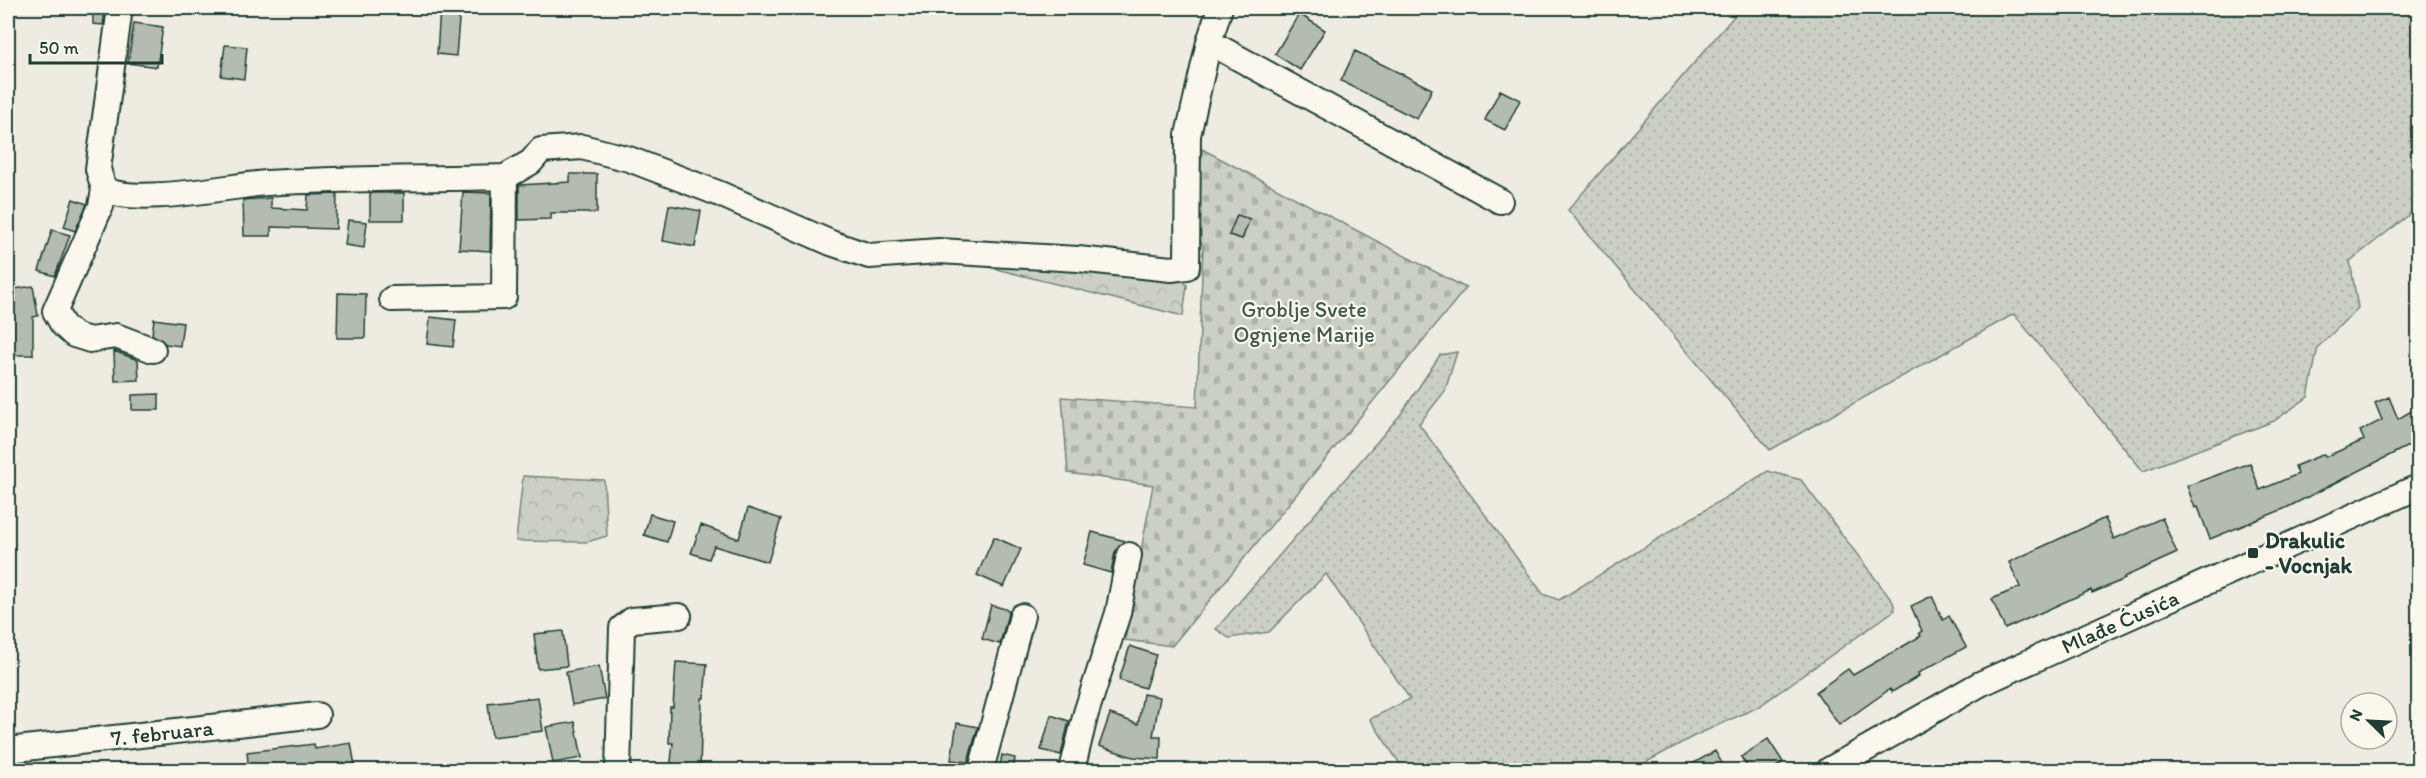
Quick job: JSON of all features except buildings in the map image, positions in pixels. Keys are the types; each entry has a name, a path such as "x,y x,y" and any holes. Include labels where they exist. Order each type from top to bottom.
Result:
{"street":[{"path":"120,8 98,169 105,189 101,206 55,311 63,326 74,335 90,340 116,336 153,350"},
{"path":"105,189 115,195 140,196 267,183 505,177 531,162 541,150 582,147 629,159 720,194 831,243 869,256 939,251 1078,259 1171,269 1187,267 1188,135 1209,42 1220,8"},
{"path":"1209,42 1500,201"},
{"path":"392,299 504,297 505,177"},
{"name":"Mlađe Ćusića","path":"1830,771 1980,684 2418,487"},
{"path":"1072,771 1086,713 1118,613 1129,555"},
{"path":"618,771 622,628 632,620 679,616"},
{"path":"981,771 1022,616"},
{"name":"7. februara","path":"8,750 317,715"}],"green space":[{"path":"1741,8 2418,8 2418,208 2350,261 2358,308 2318,347 2308,397 2274,421 2143,471 2014,314 1770,450 1568,210"},
{"name":"Groblje Svete Ognjene Marije","path":"1202,149 1466,288 1172,646 1125,640 1153,485 1068,473 1062,397 1197,407 1203,246 1196,231"},
{"path":"956,259 1171,269 1187,285 1183,316"},
{"path":"1457,352 1445,391 1419,424 1543,594 1559,600 1768,471 1801,480 1893,602 1895,610 1758,707 1694,736 1632,770 1404,770 1370,719 1410,699 1326,574 1269,632 1229,638 1216,629 1401,414 1440,355"},
{"path":"523,476 604,480 607,536 587,542 516,541"}],"place":[{"name":"Drakulic - Vocnjak","path":"2253,553"}]}
